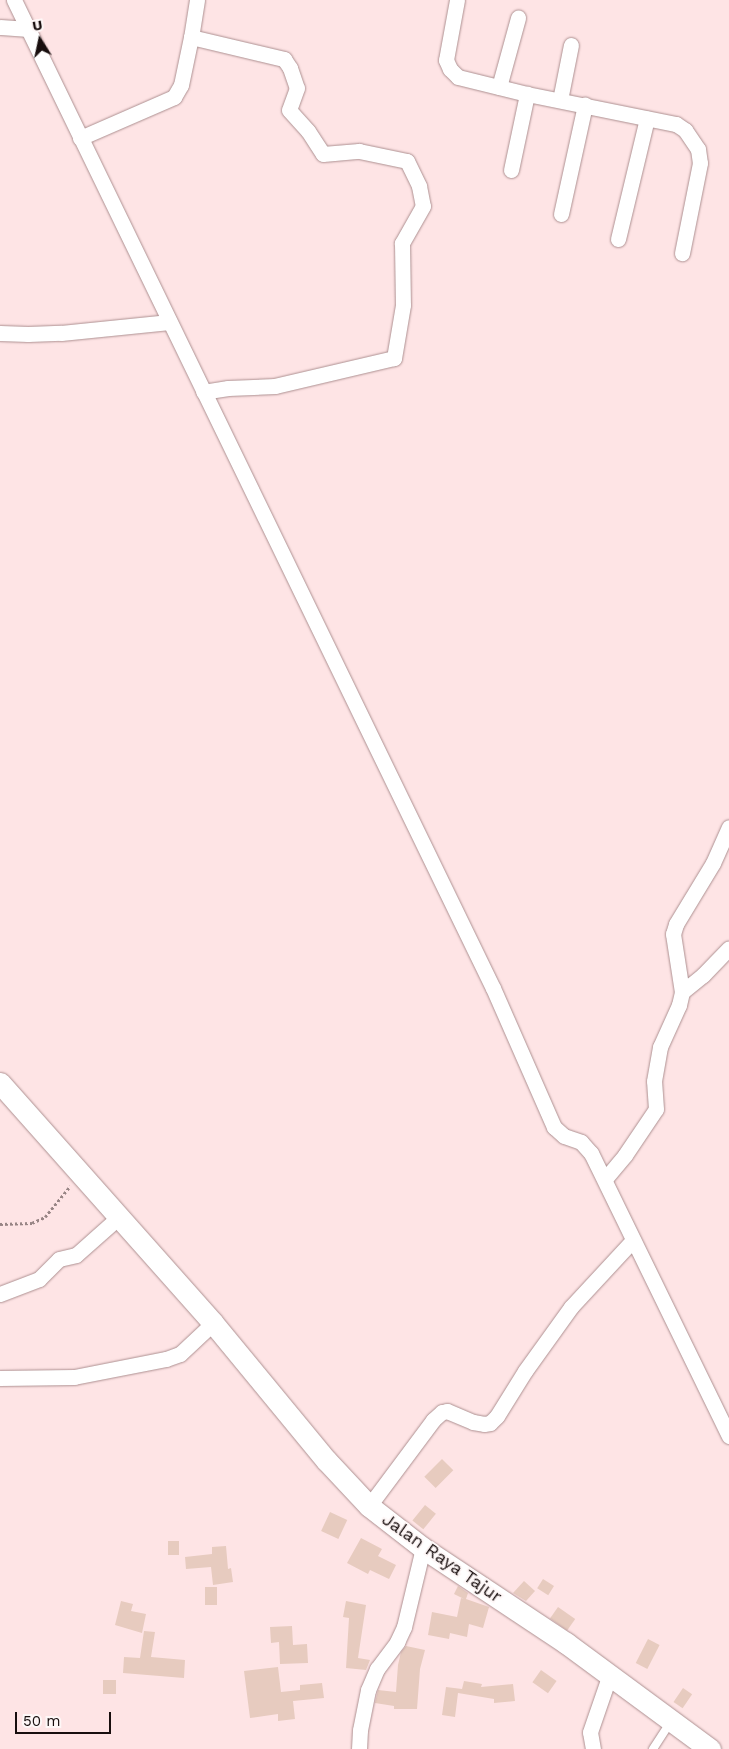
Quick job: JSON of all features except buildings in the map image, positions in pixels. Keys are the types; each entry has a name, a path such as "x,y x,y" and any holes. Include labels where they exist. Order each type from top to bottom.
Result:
{"main road":[{"name":"Jalan Raya Tajur","path":"0,1083 213,1323 326,1460 369,1506 423,1548 610,1674 710,1749"}],"street":[{"path":"14,0 493,988 554,1127 564,1136 581,1142 587,1148 605,1179 729,1436"},
{"path":"80,138 174,97 181,85 198,0"},
{"path":"457,0 446,51 446,60 450,69 458,77 527,94 676,124 686,130 698,149 700,163 682,253"},
{"path":"499,87 518,18"},
{"path":"0,27 28,29"},
{"path":"191,37 284,60 290,68 297,88 289,110 308,131 323,154 359,151 407,161 419,186 423,206 402,243 403,305 394,358 275,386 228,388 203,392"},
{"path":"560,100 571,45"},
{"path":"511,170 527,94"},
{"path":"561,214 585,105"},
{"path":"618,239 647,118"},
{"path":"0,332 61,332 169,322"},
{"path":"605,1179 630,1150 656,1109 654,1081 660,1047 679,1004 682,992 674,952 674,929 713,863 729,827"},
{"path":"682,992 703,975 729,948"},
{"path":"0,1294 39,1279 60,1259 76,1256 119,1217"},
{"path":"369,1506 433,1420 442,1412 447,1411 473,1422 484,1424 490,1423 498,1416 525,1371 571,1307 633,1240"},
{"path":"0,1378 74,1377 159,1361 180,1354 213,1323"},
{"path":"359,1749 360,1730 368,1690 377,1670 397,1642 404,1627 423,1548"},
{"path":"593,1749 590,1732 610,1674"}],"lane":[{"path":"653,1749 672,1720"}],"path":[{"path":"0,1224 32,1223 45,1217 80,1172"}]}
